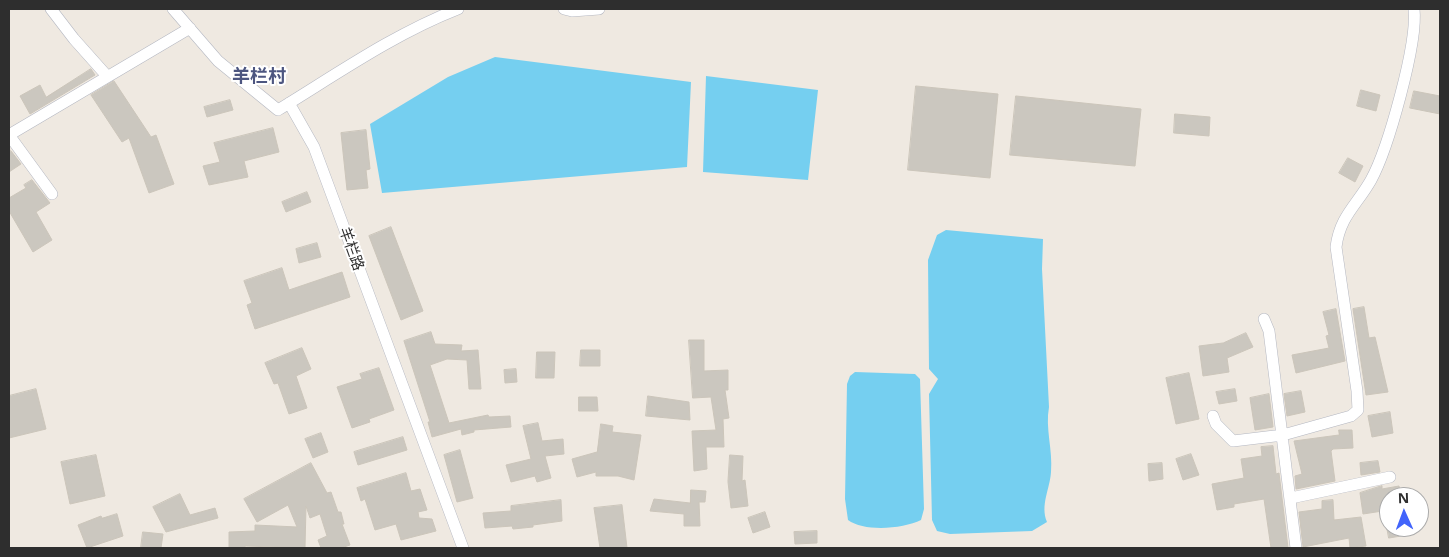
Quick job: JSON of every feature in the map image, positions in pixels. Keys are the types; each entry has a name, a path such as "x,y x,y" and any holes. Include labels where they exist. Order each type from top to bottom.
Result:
{"street":[{"path":"51,9 74,39 107,76"},
{"path":"174,9 218,61 278,110 427,21 458,9"},
{"path":"564,9 572,11 599,9"},
{"path":"1213,416 1216,424 1233,441 1283,434 1351,416 1358,410 1357,391 1336,247 1338,232 1343,218 1372,178 1381,157 1397,108 1412,36 1414,9"},
{"path":"52,194 9,135 190,28"},
{"name":"羊栏路","path":"290,103 314,147 463,548"},
{"path":"1264,320 1269,331 1296,548"},
{"path":"1291,498 1390,477"}],"water":[{"path":"495,57 691,82 687,167 382,193 370,124 448,77"},
{"path":"706,76 818,90 808,180 703,172"},
{"path":"946,230 1043,239 1042,269 1051,464 1045,503 1047,522 1032,531 950,534 937,531 932,520 929,394 938,379 929,369 928,260 937,235"},
{"path":"855,372 915,374 920,379 924,509 921,520 894,527 873,528 855,524 848,520 845,499 847,384 850,376"}],"building":[{"path":"91,69 95,75 30,114 20,96 40,85 46,97"},
{"path":"114,81 151,137 156,135 174,184 149,193 129,138 122,142 91,95"},
{"path":"916,86 998,94 990,178 908,170"},
{"path":"1361,90 1380,95 1376,111 1357,106"},
{"path":"1414,91 1440,96 1440,114 1410,108"},
{"path":"1016,96 1141,109 1135,166 1010,155"},
{"path":"230,100 233,110 207,117 204,107"},
{"path":"1175,114 1210,117 1209,136 1174,133"},
{"path":"273,128 279,152 244,161 248,177 209,185 203,166 220,162 214,143"},
{"path":"366,130 370,169 366,170 368,188 347,190 341,133"},
{"path":"11,151 21,164 9,172 9,152"},
{"path":"1348,158 1363,166 1355,182 1339,173"},
{"path":"32,180 50,203 36,212 52,240 33,252 9,211 9,198 26,188 24,185"},
{"path":"307,192 311,202 286,212 282,202"},
{"path":"391,227 423,311 401,320 369,236"},
{"path":"317,243 321,257 299,263 296,249"},
{"path":"282,268 289,290 342,272 350,297 255,329 247,305 252,303 244,281"},
{"path":"1364,307 1369,338 1375,337 1388,392 1366,395 1353,309"},
{"path":"1336,309 1345,361 1296,373 1292,355 1329,348 1326,336 1329,335 1323,312"},
{"path":"431,332 435,344 462,345 461,351 478,350 481,389 469,389 467,360 447,359 430,365 449,423 488,415 489,417 510,416 511,427 474,430 474,432 462,435 461,429 432,437 428,422 430,422 404,341"},
{"path":"1246,333 1253,347 1227,358 1229,372 1203,376 1199,346 1223,343"},
{"path":"689,340 704,340 704,371 728,370 728,390 725,390 729,418 723,419 724,447 706,447 707,469 694,471 692,431 716,430 711,397 693,398"},
{"path":"302,348 311,369 296,376 307,408 289,414 278,383 274,384 265,363"},
{"path":"581,350 600,350 600,366 580,366"},
{"path":"537,352 555,352 554,378 536,378"},
{"path":"379,368 394,410 369,419 370,422 352,428 337,387 362,379 360,374"},
{"path":"516,369 517,382 505,383 504,370"},
{"path":"1189,373 1199,419 1176,424 1166,378"},
{"path":"36,389 46,429 9,438 9,396"},
{"path":"1235,389 1237,401 1219,404 1216,392"},
{"path":"1301,391 1305,412 1287,416 1284,394"},
{"path":"1269,394 1273,427 1255,430 1250,398"},
{"path":"648,396 689,402 690,420 646,416"},
{"path":"579,397 597,397 598,411 579,411"},
{"path":"1390,412 1393,433 1372,437 1368,416"},
{"path":"538,423 542,441 563,439 564,454 545,456 551,478 537,482 535,476 511,482 506,465 531,459 523,426"},
{"path":"601,424 613,426 612,432 641,435 634,480 618,476 596,476 596,472 577,477 572,459 597,452"},
{"path":"1339,430 1352,430 1353,448 1333,449 1331,451 1335,481 1296,489 1295,476 1302,474 1294,441 1339,435"},
{"path":"321,433 328,452 313,458 305,439"},
{"path":"403,437 407,450 358,465 354,452"},
{"path":"1273,446 1276,474 1279,473 1288,548 1271,548 1264,499 1234,504 1234,507 1217,510 1212,484 1244,478 1241,459 1262,456 1261,447"},
{"path":"460,450 473,498 457,502 444,455"},
{"path":"1191,454 1199,475 1183,480 1176,459"},
{"path":"96,455 105,496 70,504 61,462"},
{"path":"730,455 743,456 742,481 745,480 748,506 731,508 728,482"},
{"path":"1378,461 1380,472 1361,475 1360,463"},
{"path":"311,463 327,493 331,492 338,512 341,512 344,524 342,524 350,545 341,548 321,548 318,540 327,536 320,514 310,518 306,506 305,548 245,546 245,548 229,548 229,532 255,531 255,525 297,527 288,505 257,522 244,499"},
{"path":"1162,463 1163,479 1149,481 1148,464"},
{"path":"406,473 411,491 420,489 427,510 418,512 419,518 432,519 436,531 401,540 396,524 375,530 365,499 361,501 357,488"},
{"path":"1382,486 1379,487 1379,512 1363,514 1360,493"},
{"path":"691,490 706,491 705,502 699,502 700,526 684,526 684,514 650,511 654,499 690,503"},
{"path":"180,494 190,515 215,508 218,518 166,532 153,507"},
{"path":"561,500 562,521 513,529 512,526 485,528 483,513 511,511 511,506"},
{"path":"1333,500 1334,520 1361,517 1366,546 1350,548 1349,538 1303,547 1299,512 1322,509 1322,501"},
{"path":"622,505 627,548 600,548 594,508"},
{"path":"765,512 770,527 753,533 748,518"},
{"path":"117,514 123,536 87,548 78,525 101,516 102,518"},
{"path":"817,531 817,543 795,544 794,532"},
{"path":"143,532 163,534 161,548 141,548"}],"district":[{"name":"羊栏村","path":"259,77"}]}
